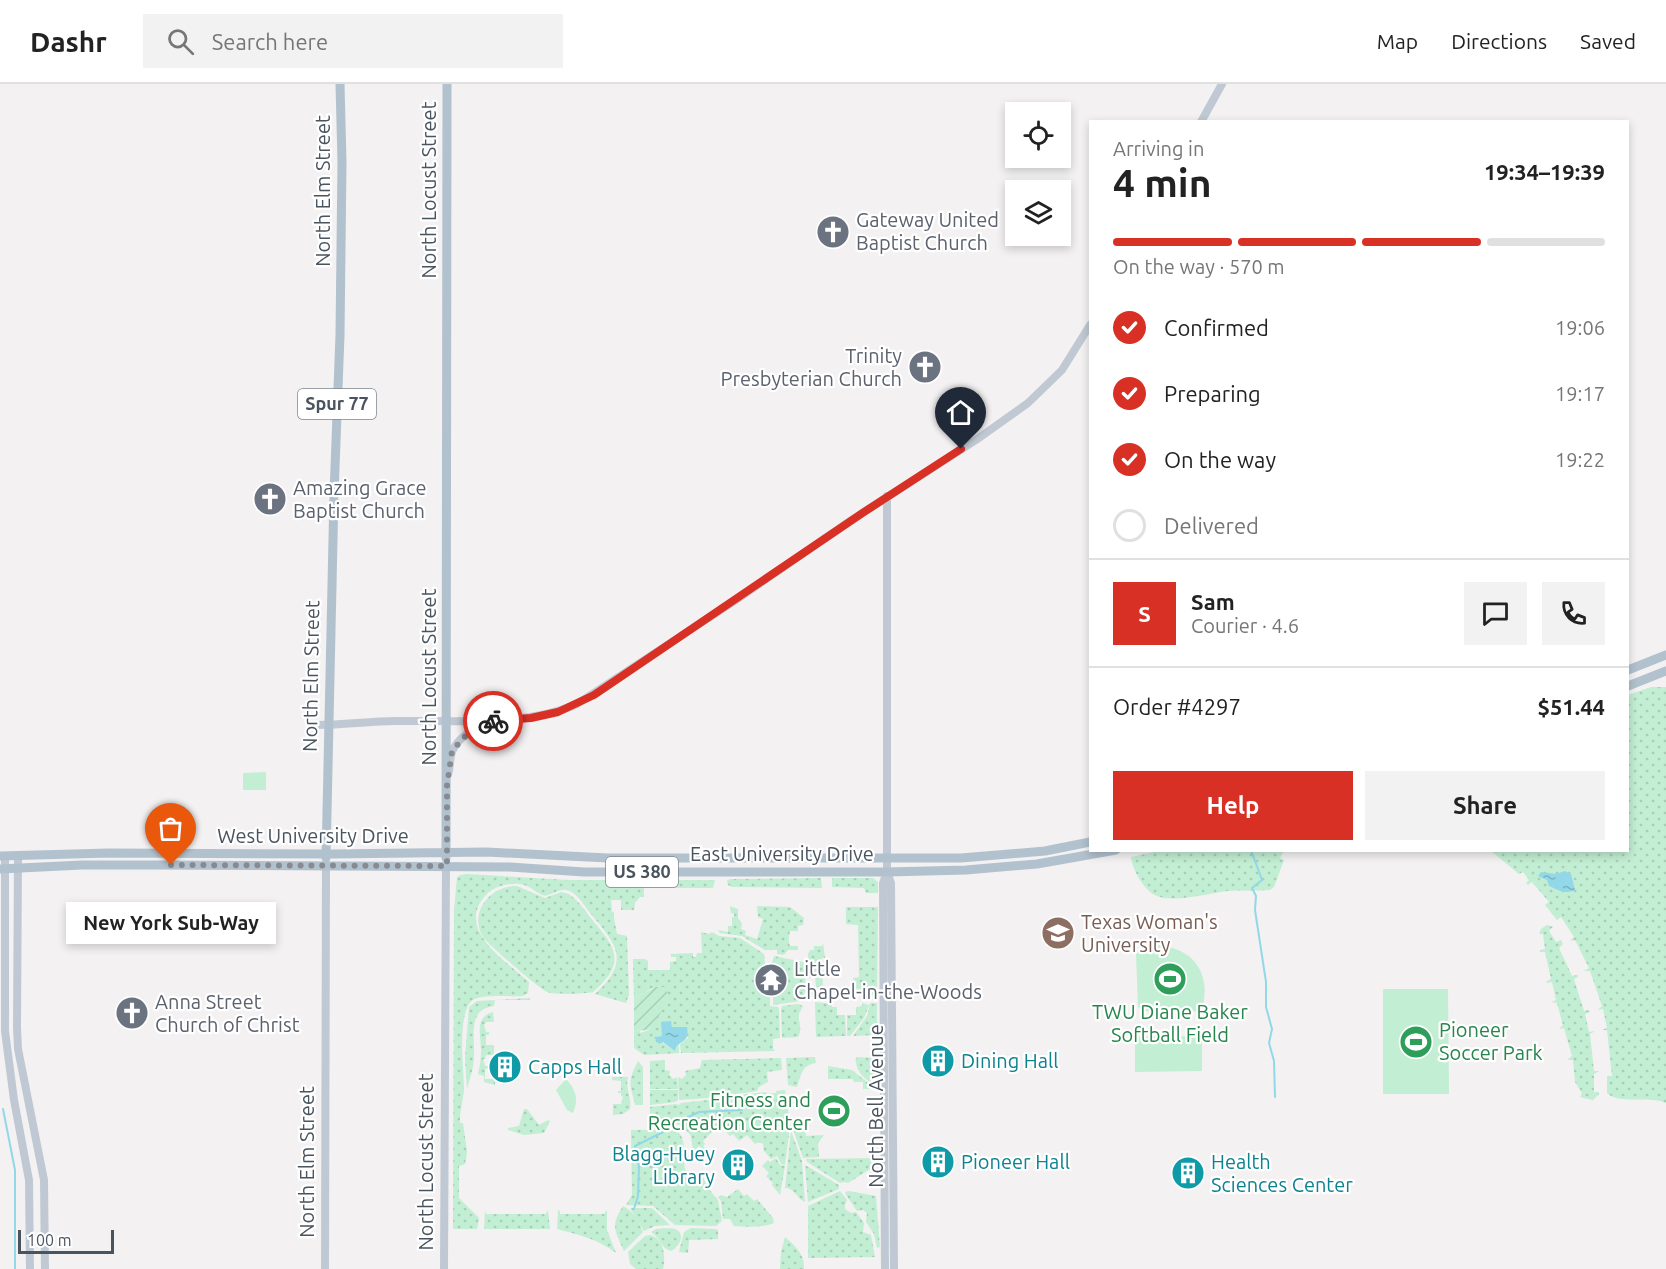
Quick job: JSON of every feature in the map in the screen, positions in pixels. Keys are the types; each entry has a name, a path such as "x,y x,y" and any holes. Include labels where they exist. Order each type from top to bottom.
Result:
{"main road":[{"name":"North Elm Street","path":"325,1269 326,854 323,725 340,335 342,162 340,84"},
{"name":"North Locust Street","path":"444,1269 447,866 447,84"},
{"path":"1203,120 1222,84"},
{"path":"323,725 379,721 531,718 558,712 594,695 887,496 976,440 1031,400 1062,370 1089,327"},
{"name":"North Bell Avenue","path":"885,1269 883,883 887,872 887,496"},
{"path":"1629,670 1666,655"},
{"path":"1629,686 1666,671"},
{"path":"447,786 452,751 470,731 499,719"},
{"name":"East University Drive","path":"446,853 487,852 608,858 961,858 1045,851 1089,842"},
{"name":"East University Drive","path":"447,866 584,872 887,872 966,870 1037,864 1105,852"},
{"name":"West University Drive","path":"2,856 446,853"},
{"path":"2,856 5,1031 14,1100 29,1180 30,1269"},
{"path":"18,856 18,1050 44,1180 45,1269"},
{"name":"West University Drive","path":"2,869 112,865 447,866"},
{"name":"North Bell Avenue","path":"887,872 891,883 894,1269"}],"green space":[{"path":"1651,687 1666,687 1666,1103 1612,1097 1607,1093 1607,1076 1612,1076 1607,1030 1602,1030 1607,1028 1603,1009 1598,1010 1602,1006 1590,971 1584,971 1589,968 1575,940 1570,941 1574,937 1561,917 1557,920 1545,905 1549,902 1532,882 1528,885 1526,883 1529,880 1523,872 1519,874 1492,852 1629,852 1629,695"},
{"path":"266,772 266,790 243,790 243,773"},
{"path":"1154,852 1283,852 1280,858 1284,860 1274,887 1270,890 1228,891 1170,898 1155,895 1147,889 1139,879 1131,857"},
{"path":"467,874 569,880 715,880 713,888 644,888 644,897 640,897 635,903 634,910 621,910 621,900 611,900 617,934 627,936 629,995 626,1003 595,994 613,971 617,962 616,952 607,934 574,893 564,890 545,896 527,886 515,884 498,887 486,895 478,908 476,920 479,932 497,954 529,982 528,993 523,996 477,998 468,1006 464,1016 462,1042 464,1087 460,1123 463,1123 467,1152 465,1164 459,1166 459,1198 479,1218 477,1229 453,1229 454,911 457,877"},
{"path":"821,878 822,888 732,887 728,885 727,880 731,879"},
{"path":"832,878 873,878 878,882 878,893 866,893 864,888 832,887"},
{"path":"517,886 545,898 561,892 569,894 602,932 613,949 614,965 593,992 556,994 547,992 483,937 478,918 485,902 499,890"},
{"path":"730,906 738,909 738,918 742,924 741,929 746,931 745,935 757,939 763,919 758,917 757,906 790,907 804,918 803,925 798,926 798,931 790,931 790,946 798,946 798,950 788,950 784,955 777,954 777,950 765,950 742,936 720,933 718,930 728,932 728,926 732,926 734,914 731,913"},
{"path":"846,907 878,907 877,995 861,996 860,991 855,991 853,978 859,977 858,925 846,924"},
{"path":"1547,925 1553,927 1549,931 1556,942 1561,940 1563,944 1559,948 1572,976 1578,975 1574,979 1584,1011 1589,1010 1590,1012 1585,1014 1589,1032 1595,1031 1590,1034 1594,1071 1599,1071 1594,1074 1594,1092 1599,1092 1599,1094 1593,1100 1580,1097 1582,1093 1575,1082 1573,1060 1567,1060 1572,1056 1564,1028 1559,1029 1563,1025 1557,1003 1551,1002 1556,1000 1552,982 1546,982 1551,979 1545,952 1540,952 1545,949 1543,934 1539,934 1541,929"},
{"path":"701,932 740,938 764,954 767,987 770,988 770,1006 779,1009 780,1038 773,1039 775,1051 681,1053 680,1044 688,1038 682,1027 672,1027 671,1022 662,1036 655,1037 674,1050 679,1045 679,1053 644,1055 634,1048 634,1031 640,1031 640,1033 649,1030 664,987 652,988 634,999 633,959 648,961 648,970 670,970 670,962 676,961 676,957 671,957 671,954 693,953 693,957 696,957 697,953 702,953"},
{"path":"823,943 825,958 822,958 823,994 829,997 811,997 810,987 816,986 815,977 809,978 808,954 810,950 814,950 814,946 822,946"},
{"name":"TWU Diane Baker Softball Field","path":"1152,945 1178,950 1186,954 1198,966 1205,986 1203,1011 1142,1011 1138,1007 1136,954 1143,947"},
{"path":"774,956 804,962 806,990 800,1001 773,1005 773,988 776,987 776,972 778,972 778,964 772,963"},
{"path":"655,987 664,987 668,993 660,1014 648,1030 634,1031 634,999"},
{"name":"Pioneer Soccer Park","path":"1383,989 1448,989 1449,1094 1383,1094"},
{"path":"530,998 530,1000 495,1000 494,1006 480,1012 474,1025 474,1060 467,1089 465,1058 469,1007 477,1001"},
{"path":"815,1002 832,1004 832,1007 837,1007 837,1015 845,1015 846,1036 816,1037"},
{"path":"862,1003 869,1005 864,1018 850,1036 847,1036 847,1015 856,1015 856,1007 862,1006"},
{"path":"870,1003 877,1003 877,1035 853,1036 867,1016"},
{"path":"798,1004 803,1006 799,1014 798,1037 782,1038 782,1006"},
{"path":"493,1012 494,1022 486,1022 484,1025 486,1032 489,1032 489,1035 486,1035 486,1045 494,1045 494,1055 486,1055 483,1059 485,1066 489,1066 485,1069 485,1079 495,1079 495,1085 484,1082 484,1076 478,1074 481,1056 481,1022 487,1014"},
{"path":"1202,1036 1202,1071 1135,1072 1135,1037"},
{"path":"815,1057 816,1063 804,1069 797,1087 788,1085 786,1058"},
{"path":"856,1057 878,1058 876,1086 861,1074 857,1067"},
{"path":"781,1058 782,1070 767,1072 768,1082 759,1087 757,1091 717,1097 712,1094 708,1098 679,1100 678,1077 682,1079 686,1075 685,1071 700,1068 702,1060"},
{"path":"665,1060 665,1070 670,1071 669,1075 673,1079 677,1077 678,1089 650,1089 650,1061"},
{"path":"638,1061 643,1067 643,1105 635,1105 631,1087 632,1074"},
{"path":"828,1066 852,1070 876,1089 863,1089 863,1082 854,1082 853,1079 828,1079"},
{"path":"612,1077 628,1077 630,1109 623,1114 613,1115 613,1104 621,1104 623,1097 621,1093 618,1093 621,1091 621,1081 612,1080"},
{"path":"566,1079 576,1095 573,1113 567,1110 556,1090"},
{"path":"650,1090 678,1090 678,1100 650,1105"},
{"path":"785,1090 790,1126 785,1165 781,1164 777,1156 771,1159 764,1151 763,1144 759,1142 755,1144 747,1135 739,1141 733,1134 730,1136 717,1127 703,1141 705,1144 703,1146 707,1150 699,1146 693,1152 691,1136 682,1125 650,1121 650,1107 708,1100 713,1103 717,1098 766,1092 767,1094 776,1093 776,1091"},
{"path":"524,1109 527,1109 539,1125 550,1121 544,1133 524,1135 508,1130 508,1128 519,1126"},
{"path":"804,1122 806,1136 824,1135 818,1143 819,1157 803,1158 792,1126"},
{"path":"631,1130 676,1130 680,1134 685,1169 691,1175 702,1174 707,1187 718,1200 722,1221 716,1226 675,1225 653,1206 626,1205 632,1195"},
{"path":"791,1131 802,1161 805,1202 791,1190 785,1188"},
{"path":"776,1158 780,1165 785,1166 780,1195 766,1176 769,1173 762,1166 768,1160 770,1162"},
{"path":"876,1158 875,1166 848,1183 840,1183 807,1162 806,1159"},
{"path":"805,1165 839,1185 839,1189 808,1202"},
{"path":"738,1189 744,1196 747,1194 754,1201 757,1199 773,1218 774,1223 749,1227 734,1226 730,1219 723,1219 721,1201 718,1197 721,1195 727,1197"},
{"path":"840,1191 847,1200 845,1209 851,1213 856,1212 864,1223 863,1232 871,1235 875,1257 808,1258 808,1206"},
{"path":"845,1192 876,1196 880,1247 877,1248 874,1234 866,1222 867,1213 863,1210 857,1211 846,1195"},
{"path":"623,1206 633,1214 643,1232 624,1251 615,1228 616,1219"},
{"path":"630,1208 652,1208 670,1225 655,1226 644,1231"},
{"path":"485,1210 486,1214 546,1214 548,1210 550,1229 484,1229"},
{"path":"558,1210 560,1214 604,1214 607,1210 607,1230 616,1253 595,1241 557,1229"},
{"path":"691,1228 716,1229 718,1239 689,1240 688,1253 679,1252 684,1232"},
{"path":"656,1229 677,1230 681,1235 678,1245 671,1251 665,1248 651,1232"},
{"path":"650,1235 658,1240 663,1249 663,1269 636,1269 630,1264 628,1252 645,1236"},
{"path":"785,1237 801,1255 804,1269 780,1269"}],"water":[{"path":"1565,871 1571,874 1575,890 1565,892 1559,890 1549,886 1547,880 1538,876 1541,872 1556,874"},
{"path":"671,1021 672,1027 687,1027 687,1037 676,1047 675,1051 663,1042 659,1044 654,1037 662,1036 661,1022"}],"waterway":[{"path":"1252,852 1262,880 1252,888 1256,896 1255,910 1266,982 1266,1007 1272,1029 1269,1043 1274,1061 1275,1097"},
{"path":"3,1109 15,1170 15,1269"},
{"path":"682,1120 699,1112 742,1110"},
{"path":"634,1209 638,1196 639,1166 635,1146 663,1132"}],"way so far":[{"path":"171,865 447,866 447,786 452,751 470,731 493,721"}],"place":[{"name":"Gateway United Baptist Church","path":"833,232"},
{"name":"Trinity Presbyterian Church","path":"925,367"},
{"name":"Amazing Grace Baptist Church","path":"270,499"},
{"name":"New York Sub-Way","path":"171,865"},
{"name":"Texas Woman's University","path":"1058,933"},
{"name":"TWU Diane Baker Softball Field","path":"1170,979"},
{"name":"Little Chapel-in-the-Woods","path":"771,980"},
{"name":"Anna Street Church of Christ","path":"132,1013"},
{"name":"Pioneer Soccer Park","path":"1416,1042"},
{"name":"Dining Hall","path":"938,1061"},
{"name":"Capps Hall","path":"505,1067"},
{"name":"Fitness and Recreation Center","path":"834,1111"},
{"name":"Pioneer Hall","path":"938,1162"},
{"name":"Blagg-Huey Library","path":"738,1165"},
{"name":"Health Sciences Center","path":"1188,1173"}],"route":[{"path":"493,721 531,718 558,712 594,695 930,467 961,449"}]}
